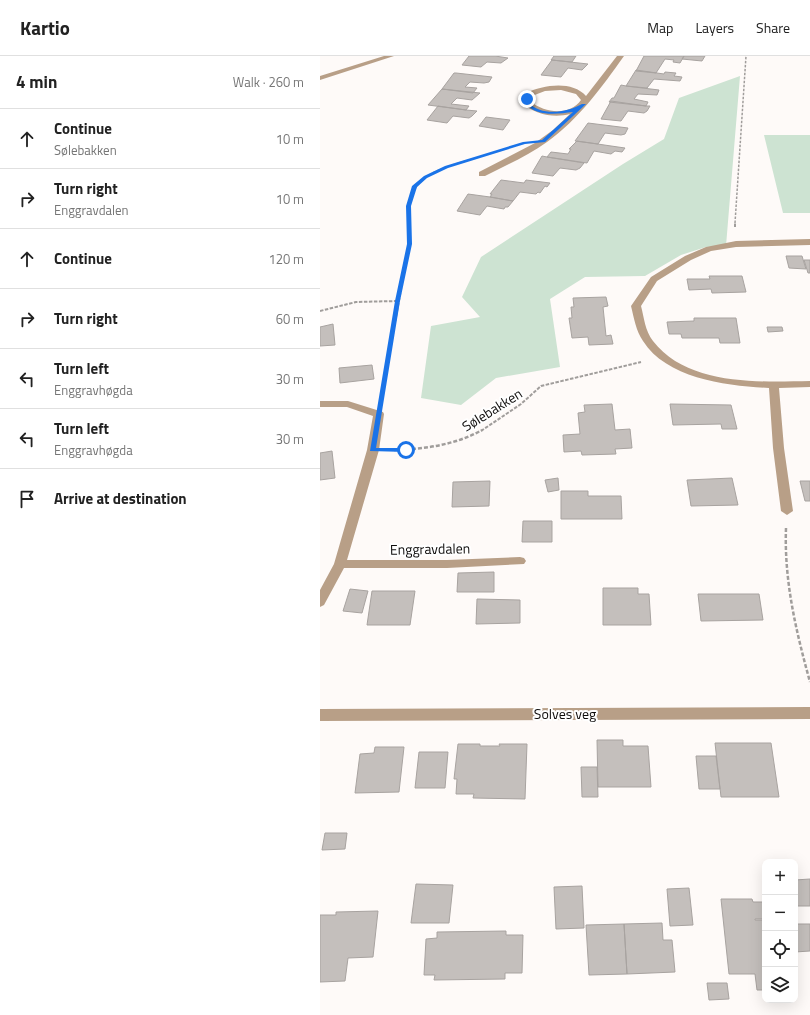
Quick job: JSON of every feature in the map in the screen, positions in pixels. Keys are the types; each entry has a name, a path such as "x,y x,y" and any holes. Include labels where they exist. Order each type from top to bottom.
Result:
{"street":[{"path":"320,78 391,56"},
{"path":"482,174 543,141 584,104 621,56"},
{"path":"561,88 574,91 583,96 585,100 584,104 572,111 550,113 530,107 527,103 527,99 529,95 542,89 561,88"},
{"path":"810,242 736,244 709,249 688,258 654,279 636,306 646,340 663,356 685,369 722,380 774,386 810,384"},
{"path":"774,386 774,417 780,467 788,511"},
{"path":"320,404 348,404 378,414 373,450 340,564 320,602"},
{"name":"Enggravdalen","path":"340,564 446,564 520,561"},
{"name":"Solves veg","path":"320,715 810,713"}],"path":[{"path":"736,244 735,225 746,56"},
{"path":"378,414 409,244 408,206 414,186 425,177 446,167 475,158"},
{"path":"320,312 356,302 398,301"},
{"name":"Sølebakken","path":"373,450 433,448 466,439 496,422 532,398 541,386 663,356"},
{"path":"788,511 784,549 792,616 810,682"}],"green space":[{"path":"740,76 726,246 706,247 681,255 645,276 585,277 550,299 560,367 496,378 461,405 421,398 431,326 480,317 462,297 481,257 623,164 664,139 679,98"},
{"path":"764,135 810,135 810,213 783,213"}],"building":[{"path":"469,56 495,56 508,58 501,63 487,62 481,67 462,65"},
{"path":"554,56 576,56 572,62 551,60"},
{"path":"644,56 684,56 680,63 673,62 674,60 665,59 656,73 636,71"},
{"path":"684,56 705,56 702,61 682,59"},
{"path":"552,60 588,64 582,70 568,68 561,77 541,75"},
{"path":"636,70 664,74 665,72 676,73 674,76 682,77 680,81 654,79 647,88 626,86"},
{"path":"454,73 492,77 489,82 470,82 465,87 477,88 473,93 442,89"},
{"path":"621,85 659,90 657,95 638,94 634,99 648,102 646,106 609,102 612,98 614,98"},
{"path":"442,89 480,93 472,100 457,98 451,104 469,106 466,110 428,105"},
{"path":"611,101 650,106 644,113 628,111 621,121 601,119"},
{"path":"438,106 477,111 469,118 453,116 447,123 427,120"},
{"path":"486,117 510,120 503,130 479,126"},
{"path":"588,123 628,128 625,134 621,135 605,133 598,144 575,141"},
{"path":"577,141 625,148 622,152 615,151 611,154 594,151 587,163 547,157 551,152 568,154 571,149 569,149"},
{"path":"542,156 584,163 576,170 560,168 553,176 532,173"},
{"path":"501,180 524,183 526,180 550,183 547,187 545,186 540,193 520,192 513,201 490,197 492,194 490,194"},
{"path":"468,194 513,201 504,209 487,206 480,215 457,211"},
{"path":"786,256 802,256 806,269 789,268"},
{"path":"804,260 810,260 810,273 808,273"},
{"path":"709,276 742,276 746,292 712,293 711,289 689,290 687,279 710,279"},
{"path":"606,297 608,306 603,307 606,336 611,335 613,344 589,345 588,337 572,338 569,318 572,318 571,307 574,307 573,298"},
{"path":"694,318 736,318 740,343 720,343 719,338 682,338 681,334 669,334 667,322 694,321"},
{"path":"333,324 335,345 320,346 320,327"},
{"path":"767,327 782,327 783,331 768,332"},
{"path":"372,365 374,379 340,383 339,368"},
{"path":"612,404 615,430 630,429 632,448 615,449 616,454 582,455 581,451 564,452 563,435 580,434 578,413 585,412 584,405"},
{"path":"670,404 731,405 737,429 722,429 721,424 673,425"},
{"path":"332,451 335,478 320,480 320,453"},
{"path":"558,478 559,490 548,492 545,480"},
{"path":"732,478 738,505 691,506 687,480"},
{"path":"490,481 489,506 452,507 453,482"},
{"path":"800,481 810,481 810,501 805,501"},
{"path":"561,491 588,491 588,496 621,496 622,519 561,519"},
{"path":"523,521 552,521 552,542 522,542"},
{"path":"494,572 494,592 457,592 458,573"},
{"path":"603,588 638,588 638,594 649,594 651,625 603,625"},
{"path":"350,589 368,591 362,613 343,611"},
{"path":"372,591 415,591 410,625 367,625"},
{"path":"698,594 759,594 763,620 701,621"},
{"path":"477,599 520,600 520,623 476,624"},
{"path":"597,740 623,740 623,746 648,746 651,787 598,787"},
{"path":"715,743 771,743 779,797 721,797"},
{"path":"458,744 500,746 499,744 527,744 525,799 473,798 474,794 456,794 457,779 454,779"},
{"path":"375,747 404,747 399,792 355,793 360,754 374,753"},
{"path":"419,752 448,752 445,788 415,788"},
{"path":"696,756 716,756 720,789 699,789"},
{"path":"581,767 597,767 598,797 582,797"},
{"path":"325,833 347,833 345,849 322,850"},
{"path":"810,879 810,906 798,906 798,880"},
{"path":"416,884 453,885 449,923 411,923"},
{"path":"582,886 584,928 556,929 554,887"},
{"path":"689,888 693,925 670,926 667,889"},
{"path":"721,899 752,899 753,902 762,902 762,919 755,920 762,920 762,990 757,990 755,974 729,974"},
{"path":"378,911 373,957 348,958 345,981 320,982 320,915 336,915 336,912"},
{"path":"662,923 663,940 672,940 675,972 627,974 624,924"},
{"path":"624,924 627,974 589,975 586,925"},
{"path":"798,924 810,924 810,951 798,952"},
{"path":"506,931 506,935 523,935 522,973 505,973 505,979 434,980 435,975 424,975 426,939 437,938 437,932"},
{"path":"707,983 727,983 729,999 709,1000"}],"route":[{"path":"406,450 373,450 409,244 408,206 414,186 425,177 446,167 524,143 543,141 584,104 572,111 554,113 545,112 530,107 527,103 527,99"}]}
